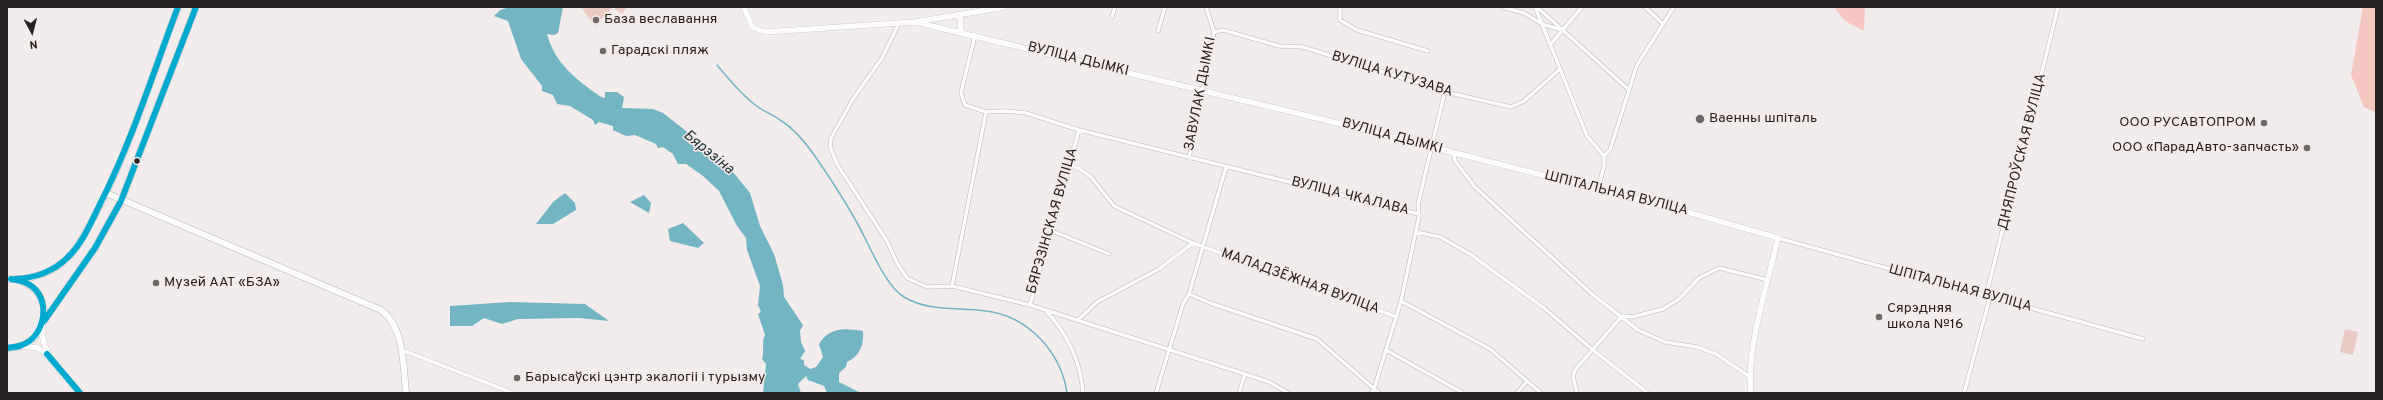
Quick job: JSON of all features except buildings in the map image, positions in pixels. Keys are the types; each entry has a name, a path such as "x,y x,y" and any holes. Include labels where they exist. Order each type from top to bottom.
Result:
{"main road":[{"path":"7,279 42,274 64,262 73,252 106,194 123,158 178,7"},
{"path":"7,351 22,346 34,338 95,248 121,200 196,7"},
{"path":"744,7 748,23 757,30 764,32 915,22 960,16 1006,7"},
{"path":"960,16 961,32"},
{"name":"ВУЛІЦА ДЫМКІ","path":"915,22 1202,89 1454,154"},
{"name":"ШПІТАЛЬНАЯ ВУЛІЦА","path":"1454,154 1598,189 1778,238"},
{"path":"106,194 381,310 395,324 401,349 406,393"},
{"path":"1751,393 1750,377 1768,280 1778,238"},
{"path":"15,279 24,282 38,294 44,311 41,337 47,354"},
{"path":"22,346 38,348 47,354 80,393"},
{"path":"7,348 14,348"}],"street":[{"path":"1112,17 1115,7"},
{"path":"1158,31 1165,7"},
{"name":"ЗАВУЛАК ДЫМКІ","path":"1189,158 1214,32 1206,7"},
{"path":"1340,7 1340,20 1356,30 1428,52"},
{"path":"1502,7 1524,13 1542,24 1563,31"},
{"path":"1536,7 1587,136 1604,156 1604,166 1598,189"},
{"path":"1536,7 1628,90"},
{"path":"1550,45 1582,7"},
{"path":"1645,7 1663,24"},
{"path":"1604,156 1610,150 1636,66 1674,7"},
{"name":"ДНЯПРОЎСКАЯ ВУЛІЦА","path":"1964,393 2058,7"},
{"name":"БЯРЭЗІНСКАЯ ВУЛІЦА","path":"899,23 882,58 852,99 831,138 830,147 837,164 887,241 897,263 907,278 927,287 952,286 1030,305 1079,130"},
{"name":"ВУЛІЦА КУТУЗАВА","path":"1214,32 1223,30 1279,46 1303,48 1445,91 1511,107 1524,101 1560,69"},
{"path":"952,286 986,112 965,105 962,98 975,35"},
{"path":"1419,214 1418,204 1445,91"},
{"name":"ВУЛІЦА ЧКАЛАВА","path":"986,112 1006,111 1026,113 1079,130 1419,214 1416,232 1440,237 1461,247 1544,308 1593,350 1648,393"},
{"name":"ВУЛІЦА ДЫМКІ","path":"1454,154 1455,161 1475,187 1592,294 1638,330 1665,342 1697,347 1716,354 1750,377"},
{"name":"МАЛАДЗЁЖНАЯ ВУЛІЦА","path":"1069,165 1091,177 1114,206 1193,243 1397,317"},
{"name":"МАЛАДЗЁЖНАЯ ВУЛІЦА","path":"1204,248 1226,167"},
{"path":"1050,230 1109,254"},
{"path":"1371,393 1374,388 1397,317 1416,232"},
{"name":"ШПІТАЛЬНАЯ ВУЛІЦА","path":"1778,238 2143,339"},
{"path":"1078,320 1097,302 1159,269 1193,243"},
{"path":"1156,393 1183,304 1190,294 1204,248"},
{"path":"1577,393 1573,377 1575,370 1622,316 1632,317 1663,309 1679,299 1699,278 1719,268 1768,280"},
{"path":"1190,294 1210,303 1317,339 1379,393"},
{"name":"МАЛАДЗЁЖНАЯ ВУЛІЦА","path":"1401,301 1490,349 1541,393"},
{"path":"1030,305 1169,348 1269,382 1288,393"},
{"path":"1045,310 1058,325 1074,353 1083,393"},
{"path":"401,349 512,393"},
{"path":"1386,350 1450,384 1463,393"},
{"path":"1239,393 1245,374"},
{"path":"1517,393 1526,381"}],"shaded area":[{"name":"База веславання","path":"581,7 613,7 595,26"},
{"path":"613,7 627,7 622,14"},
{"path":"1834,7 1865,7 1864,31 1845,21"},
{"path":"2363,7 2376,7 2376,112 2364,107 2351,75"},
{"path":"2345,329 2358,332 2353,355 2340,352"}],"water":[{"name":"Бярэзіна","path":"510,7 563,7 558,33 554,35 547,34 555,54 575,78 601,97 605,98 605,92 617,92 624,97 622,108 653,109 663,113 704,145 704,149 714,158 722,159 726,167 733,172 750,193 760,226 774,254 783,285 784,297 803,325 800,331 801,342 805,351 800,359 804,360 804,365 810,369 816,367 823,357 819,344 828,334 844,329 863,331 863,341 860,350 855,357 847,362 846,367 839,373 839,382 861,393 827,393 824,386 808,380 806,376 798,384 801,393 763,393 766,364 762,359 763,341 765,335 758,314 761,312 758,305 760,286 747,250 746,238 737,226 719,191 703,176 686,164 678,164 673,154 663,147 658,148 656,144 635,135 626,136 613,130 613,126 599,122 595,125 593,120 570,106 557,104 553,95 542,91 542,86 521,59 508,21 494,16 500,10"},
{"path":"565,193 575,203 576,210 553,224 536,224 553,202"},
{"path":"644,195 651,203 649,213 630,202"},
{"path":"683,223 704,243 698,248 670,241 668,229"},
{"path":"510,302 585,304 609,321 579,318 518,319 502,324 484,318 472,326 450,326 450,306"}],"waterway":[{"path":"717,65 749,100 760,109 786,124 806,144 843,199 883,273 897,291 904,297 923,305 986,311 1001,314 1016,320 1029,328 1050,350 1064,378 1067,393"}],"transit line":[{"path":"15,279 36,276 56,267 62,263 82,240 112,180 122,156 142,107 178,7"},
{"path":"44,321 95,248 121,201 196,7"},
{"path":"7,348 17,347 29,341 39,329 43,313 43,305 36,290 21,281 11,279"},
{"path":"47,354 80,393"}],"place":[{"name":"База веславання","path":"596,20"},
{"name":"Гарадскі пляж","path":"603,51"},
{"name":"Ваенны шпіталь","path":"1700,119"},
{"name":"ООО РУСАВТОПРОМ","path":"2264,123"},
{"name":"ООО «ПарадАвто-запчасть»","path":"2307,148"},
{"name":"Музей ААТ «БЗА»","path":"156,283"},
{"name":"Сярэдняя школа №16","path":"1879,317"},
{"name":"Барысаўскі цэнтр экалогіі і турызму","path":"517,378"}]}
